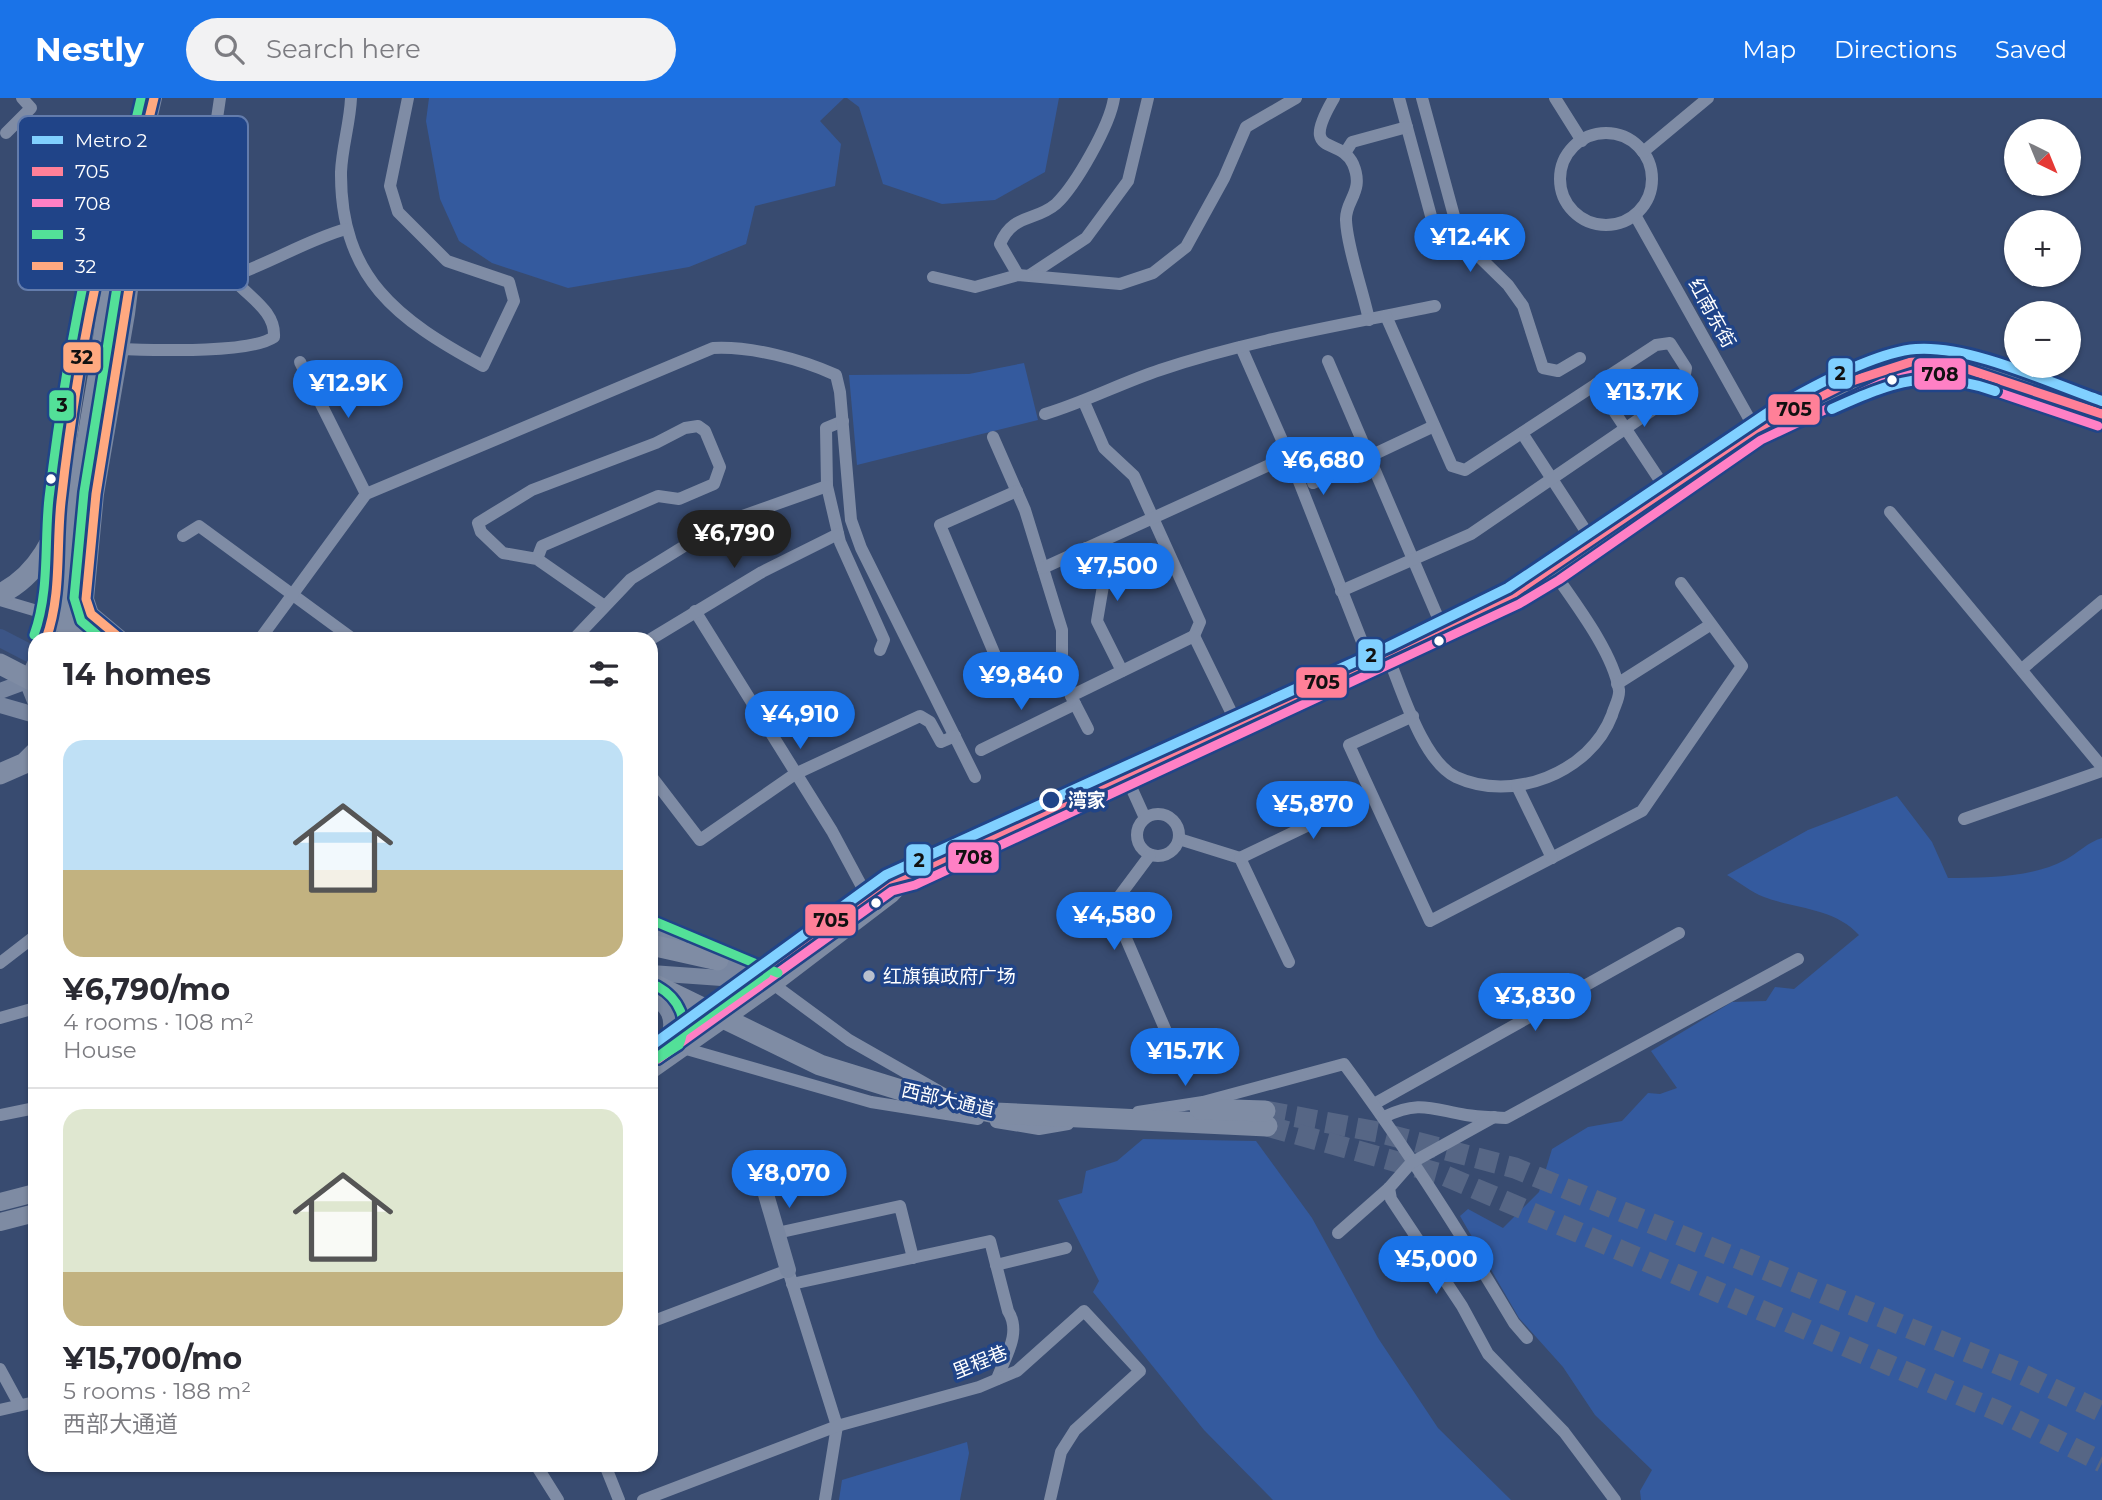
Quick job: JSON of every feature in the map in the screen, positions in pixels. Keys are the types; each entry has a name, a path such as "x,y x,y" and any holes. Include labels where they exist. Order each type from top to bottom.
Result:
{"highway":[{"path":"54,631 99,373 110,290"},
{"path":"0,594 25,579 50,544 67,500 99,373"},
{"path":"80,480 84,527 78,612 93,631"},
{"path":"0,652 28,671"},
{"path":"0,664 28,672"},
{"path":"0,774 28,760"},
{"path":"658,947 718,960"},
{"name":"西部大通道","path":"658,976 824,1057 920,1087 984,1101 1266,1119 995,1113 918,1095 820,1065 658,995"}],"main road":[{"path":"138,116 143,98"},
{"path":"150,116 154,98"},
{"path":"92,290 77,372 60,509 59,591 54,631 93,631 86,599 96,494 130,290"},
{"path":"658,1064 756,984 869,900 887,880 910,874 1126,776 1442,627 1552,570 1755,429 1849,382 1911,362 1946,362 2102,414"},
{"path":"0,691 28,677"},
{"path":"0,705 28,713"},
{"path":"658,936 718,960 756,984"},
{"path":"658,973 686,974 756,984"},
{"path":"658,998 669,1010 681,1043"},
{"path":"658,1048 681,1043"},
{"path":"756,1160 790,1277"},
{"path":"0,1202 28,1195"},
{"path":"0,1222 28,1215"}],"street":[{"path":"22,98 31,108 23,116"},
{"path":"218,116 220,98"},
{"path":"351,98 341,173 346,229 372,285 398,313 483,366 514,301 513,292 509,282 447,261 397,212 390,186 408,98"},
{"path":"1114,98 1112,113 1097,146 1055,204 1014,224 1006,231 1000,244 1024,275 1120,284 1153,273 1186,247 1224,177 1246,127 1296,98"},
{"path":"933,276 975,287 1024,275 1086,238 1128,181 1148,98"},
{"path":"1334,98 1319,127 1322,140 1328,147 1345,153 1353,163 1358,189 1346,218 1369,320"},
{"path":"1399,98 1434,227"},
{"path":"1423,98 1460,238 1508,285 1523,306 1543,368 1558,371 1580,358"},
{"path":"1555,98 1581,141"},
{"path":"1643,152 1708,98"},
{"path":"6,133 18,121"},
{"path":"1345,153 1352,142 1407,127"},
{"path":"1596,134 1611,134 1626,138 1643,152 1652,174 1651,190 1645,204 1635,215 1607,225 1592,223 1579,217 1569,206 1562,193 1560,178 1570,150 1581,141 1596,134"},
{"name":"红南东街","path":"1635,215 1755,429"},
{"path":"248,270 324,235 346,229"},
{"path":"122,349 169,351 264,344 274,337 275,327 244,290"},
{"path":"1045,414 1084,402 1158,371 1241,347 1435,306"},
{"path":"1341,591 1471,534 1683,386 1686,368 1670,342 1656,345 1465,470 1452,466 1386,316"},
{"path":"265,632 366,494 713,348 733,347 820,368 836,375 843,421 851,520 861,548 975,777"},
{"path":"1241,347 1289,456 1370,662"},
{"path":"1328,361 1415,558 1442,627"},
{"path":"299,362 366,494"},
{"path":"1596,384 1667,491"},
{"path":"981,750 1122,671 1194,636 1200,622 1133,476 1104,448 1084,402"},
{"path":"843,421 825,428 827,486 838,534 884,640 880,650"},
{"path":"537,559 542,546 658,496 679,499 713,484 720,467 705,431 698,426 685,428 656,443 532,490 478,523 481,532 503,553 537,559 603,605"},
{"path":"1313,482 1434,426"},
{"path":"1522,433 1593,542"},
{"path":"993,437 1017,491 1043,568 1062,630 1062,664 1073,700 1088,729"},
{"path":"1043,568 1289,456"},
{"path":"580,632 603,605 631,579 720,524 827,486"},
{"path":"1017,491 940,526 1003,674 1015,679 1051,661 1062,664"},
{"path":"1890,512 2102,769 1964,819"},
{"path":"183,536 199,526 344,632"},
{"path":"658,635 762,572 838,534"},
{"path":"1086,548 1102,586 1097,621 1122,671"},
{"path":"1387,654 1428,750 1455,777 1490,785 1517,786 1544,780 1581,758 1607,729 1620,693 1612,666 1552,570"},
{"path":"1413,716 1349,745 1430,921 1642,811 1742,666 1681,583"},
{"path":"0,600 54,631"},
{"path":"2022,669 2102,601"},
{"path":"695,611 869,900"},
{"path":"1617,684 1710,625"},
{"path":"1194,636 1237,724"},
{"path":"658,785 701,840 795,774 920,716 930,722 942,741 955,736"},
{"path":"1126,776 1145,818"},
{"path":"1517,786 1552,858"},
{"path":"1179,839 1240,858 1371,795"},
{"path":"1159,814 1172,819 1179,832 1179,839 1168,854 1150,855 1139,845 1137,838 1140,824 1145,818 1159,814"},
{"path":"1150,855 1112,906 1178,1059"},
{"path":"1240,858 1289,962"},
{"path":"1374,1104 1679,933"},
{"path":"0,963 28,941"},
{"path":"1384,1117 1400,1109 1433,1106 1465,1115 1506,1118 1798,959"},
{"path":"756,984 992,1121"},
{"path":"0,1018 28,1010"},
{"path":"681,1043 871,1102 1039,1129 1203,1101 1344,1064 1384,1117 1411,1163 1443,1203 1514,1323 1527,1338"},
{"path":"0,1115 28,1109"},
{"path":"1338,1234 1389,1188 1411,1163 1494,1117"},
{"path":"1389,1188 1391,1199 1462,1306 1488,1354 1564,1432 1615,1500"},
{"path":"777,1233 900,1206 913,1258"},
{"path":"658,1320 790,1277 913,1258 990,1241 1008,1311 1015,1321 1013,1339 997,1379"},
{"path":"996,1265 1066,1248"},
{"path":"790,1277 837,1426 825,1500"},
{"name":"里程巷","path":"643,1500 837,1426 1017,1371 1084,1311 1140,1371 1075,1430 1061,1452 1050,1500"},
{"path":"0,1369 19,1404"},
{"path":"0,1410 28,1403"},
{"path":"541,1472 558,1500"},
{"path":"608,1472 619,1500"}],"shaded area":[{"path":"429,98 844,98 820,121 841,144 835,186 755,206 746,244 689,267 568,288 492,263 459,241 440,199 426,121"},
{"path":"847,98 1059,98 1045,172 995,200 942,204 883,184 859,107"},
{"path":"1024,363 1038,420 857,465 849,375 969,374"},
{"path":"1897,796 1932,842 1948,878 2023,874 2052,866 2102,838 2102,1500 1641,1500 1640,1491 1652,1470 1595,1415 1563,1367 1519,1318 1460,1216 1468,1209 1503,1228 1539,1192 1552,1149 1588,1127 1622,1121 1648,1093 1660,1094 1677,1088 1651,1051 1732,1002 1766,1001 1775,987 1794,989 1859,935 1839,919 1764,897 1727,875 1808,830"},
{"path":"1143,1139 1256,1141 1312,1218 1378,1338 1438,1428 1511,1500 1273,1500 1204,1430 1093,1292 1099,1281 1058,1200 1082,1193 1086,1171 1117,1161"},
{"path":"967,1442 969,1453 960,1500 839,1500 842,1480"}],"waterway":[{"path":"0,638 28,652"}],"tunnel":[{"path":"1265,1111 1378,1132 1515,1168 2022,1374 2102,1412"},
{"path":"1267,1126 1441,1174 2000,1412 2102,1462"}],"metro line":[{"name":"2","path":"658,1041 886,875 1388,647 1508,588 1772,410 1861,364 1899,352 1937,349 1985,359 2102,401"},
{"name":"2","path":"1832,409 1893,385 1930,379 1950,380 1995,391"}],"transit line":[{"name":"3","path":"137,116 141,98"},
{"name":"32","path":"150,116 154,98"},
{"name":"3","path":"35,632 46,567 49,498 60,417 82,290"},
{"name":"32","path":"48,632 58,571 61,502 71,421 94,290"},
{"name":"3","path":"94,632 81,621 74,598 84,492 117,290"},
{"name":"32","path":"113,632 91,614 86,599 96,494 129,290"},
{"name":"705","path":"658,1044 887,880 910,874 1514,593 1755,429 1849,382 1911,362 1946,362 2102,414"},
{"name":"708","path":"658,1059 892,891 915,885 1519,604 1559,580 1761,440 1882,383 1913,374 1944,374 2098,426"},
{"name":"3","path":"658,923 778,973"},
{"name":"3","path":"658,1050 766,974"},
{"name":"3","path":"658,987 677,1004 683,1027 679,1045 658,1058"}],"place":[{"name":"湾家","path":"1051,800"},
{"name":"红旗镇政府广场","path":"869,976"}]}
